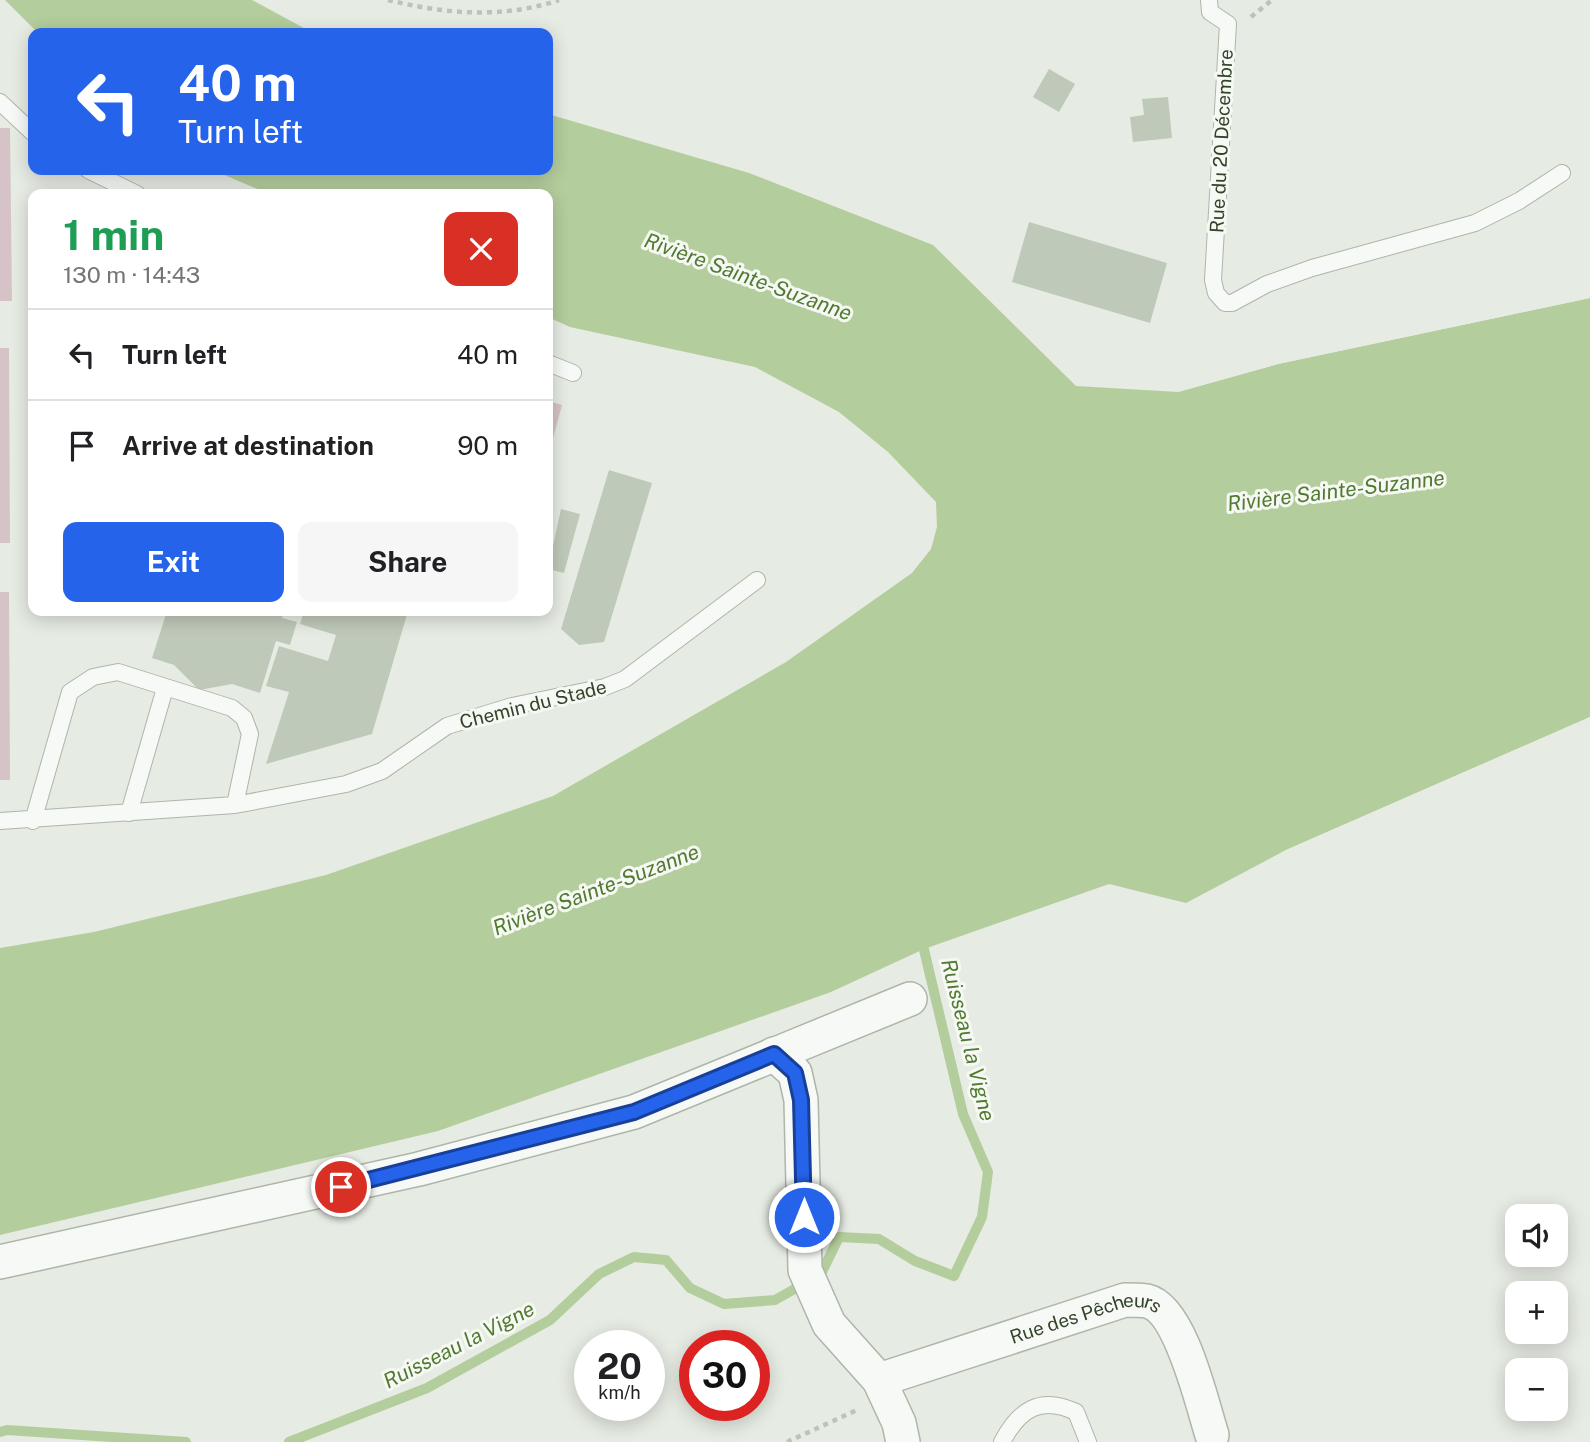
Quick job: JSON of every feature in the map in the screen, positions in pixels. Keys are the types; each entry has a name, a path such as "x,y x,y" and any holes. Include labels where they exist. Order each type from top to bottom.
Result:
{"street":[{"path":"0,1262 419,1169 634,1112 910,999"},
{"path":"774,1054 795,1073 801,1100 809,1282 829,1324 882,1387 899,1423 903,1442"},
{"name":"Rue des Pêcheurs","path":"882,1387 1125,1300 1149,1301 1168,1317 1183,1347 1212,1434"}],"lane":[{"name":"Rue du 20 Décembre","path":"1210,6 1228,24 1213,280 1216,293 1225,303 1232,303 1267,284 1312,268 1475,223 1520,201 1562,173"},
{"path":"0,102 28,128"},
{"path":"98,175 127,189"},
{"path":"553,365 573,373"},
{"name":"Chemin du Stade","path":"0,821 33,821 235,806 346,784 382,771 447,726 512,706 605,687 625,679 757,580"},
{"path":"33,821 70,692 93,677 118,672 232,708 244,718 250,734 235,806"},
{"path":"129,813 165,688"},
{"path":"1002,1442 1014,1420 1030,1408 1051,1406 1063,1406 1076,1412 1088,1442"}],"path":[{"path":"388,0 425,10 500,13 532,9 559,0"},
{"path":"787,1442 882,1387"}],"shaded area":[{"path":"0,128 10,128 12,301 0,301"},
{"path":"0,348 9,348 10,543 0,543"},
{"path":"553,402 562,405 553,438"},
{"path":"0,592 9,592 10,780 0,780"}],"water":[{"path":"5,0 252,0 304,28 33,28"},
{"name":"Rivière Sainte-Suzanne","path":"553,115 749,173 933,245 1076,386 1178,392 1278,364 1590,298 1590,717 1286,850 1186,903 1109,884 924,949 831,992 438,1131 0,1235 0,948 94,932 326,875 553,796 786,662 912,573 931,549 937,527 936,502 888,452 839,412 755,367 570,327 553,319 553,189 257,189 225,175 553,175"}],"pier":[{"path":"1590,295 1590,298 1278,364 1178,392 1180,388 1277,361"},
{"path":"1590,717 1590,720 1288,853 1184,907 1286,850"}],"building":[{"path":"1049,69 1075,84 1059,112 1033,97"},
{"path":"1168,97 1172,138 1133,142 1130,117 1144,115 1142,99"},
{"path":"1029,222 1167,263 1150,323 1012,282"},
{"path":"609,470 652,483 604,642 579,645 561,629"},
{"path":"561,509 580,514 564,573 553,570 553,546"},
{"path":"165,616 283,616 297,622 290,645 276,641 260,693 232,684 199,690 174,665 152,658"},
{"path":"302,616 407,616 372,734 266,764 289,692 266,686 279,646 328,661 336,635 300,624"}],"waterway":[{"name":"Ruisseau la Vigne","path":"289,1442 427,1388 550,1320 599,1274 634,1257 666,1260 690,1288 724,1304 775,1300 821,1274 839,1237 879,1239 915,1261 954,1276 982,1217 988,1172 963,1114 921,937"},
{"name":"Ruisseau la Vigne","path":"0,1432 7,1430 186,1442"}],"route":[{"path":"341,1187 634,1112 679,1096 774,1054 795,1073 801,1100 804,1217"}]}
